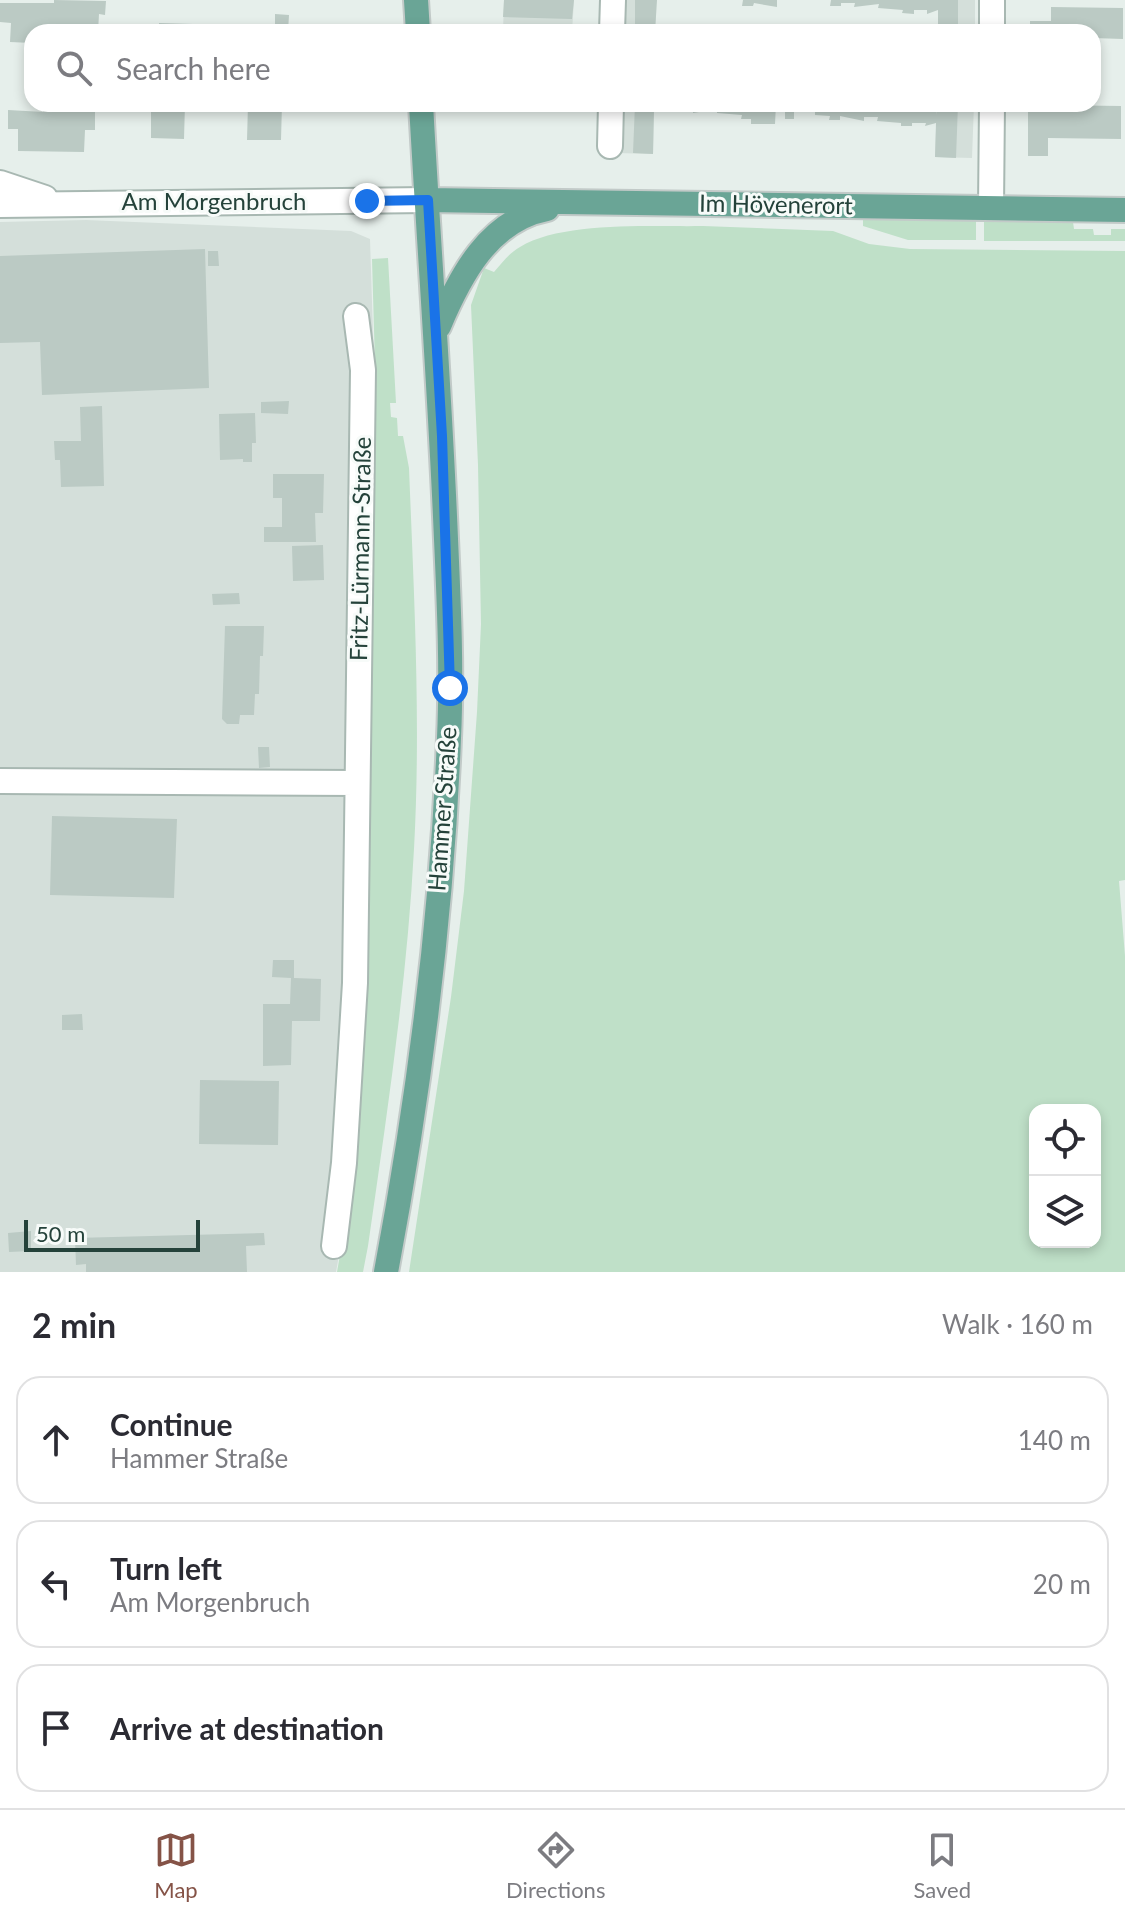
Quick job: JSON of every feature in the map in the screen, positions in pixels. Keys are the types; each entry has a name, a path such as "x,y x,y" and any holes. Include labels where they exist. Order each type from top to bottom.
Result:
{"main road":[{"path":"416,0 418,24"},
{"name":"Hammer Straße","path":"386,1272 420,1059 439,885 450,737 450,644 437,331 422,112"},
{"name":"Im Hövenerort","path":"428,200 1125,210"},
{"path":"437,331 461,280 494,236 521,217 581,202"}],"street":[{"path":"612,24 613,0"},
{"path":"992,0 992,24"},
{"path":"610,146 611,112"},
{"path":"991,208 992,112"},
{"path":"0,183 62,204"},
{"name":"Am Morgenbruch","path":"0,205 428,200"},
{"name":"Fritz-Lürmann-Straße","path":"334,1246 352,1068 363,370 356,316"},
{"path":"0,781 357,783"}],"shaded area":[{"path":"504,0 574,0 572,24 503,24"},
{"path":"622,0 656,0 655,24 621,24"},
{"path":"939,0 975,0 975,24 938,24"},
{"path":"618,112 654,112 653,154 616,153"},
{"path":"937,112 974,112 972,158 935,157"},
{"path":"86,220 351,231 370,239 374,365 349,1199 336,1272 0,1272 0,222"}],"green space":[{"path":"863,220 976,220 976,240 908,240 863,226"},
{"path":"984,220 1073,222 1074,229 1093,229 1094,235 1111,235 1111,229 1125,229 1125,241 984,241"},
{"path":"634,226 833,231 869,244 910,249 1125,251 1125,880 1119,881 1125,956 1125,1272 409,1272 464,891 477,712 481,624 471,305 484,268 494,272 520,247 559,233"},
{"path":"388,258 396,403 390,403 391,417 397,418 398,436 403,436 409,468 417,706 414,849 401,998 368,1246 363,1272 337,1272 350,1198 373,498 375,365 372,259"}],"building":[{"path":"54,0 106,1 105,15 99,14 98,24 24,24 24,43 10,42 11,23 0,22 0,3 54,3"},
{"path":"504,0 574,0 572,19 503,17"},
{"path":"635,0 657,0 656,24 635,24"},
{"path":"743,0 777,0 777,7 754,3 753,6 742,6"},
{"path":"831,0 958,0 958,24 938,24 938,10 927,14 927,10 914,10 914,14 878,8 879,4 854,7 855,3 841,3 841,6 830,6"},
{"path":"1051,7 1123,8 1123,39 1101,38 1101,24 1030,24 1030,21 1051,21"},
{"path":"275,14 289,15 288,24 275,24"},
{"path":"1101,106 1121,106 1121,139 1048,138 1048,156 1028,156 1028,112 1101,112"},
{"path":"8,110 95,112 95,130 85,130 84,152 18,151 18,129 8,129"},
{"path":"151,112 185,112 184,139 151,138"},
{"path":"248,112 282,112 281,140 247,140"},
{"path":"635,112 654,112 653,154 633,153"},
{"path":"776,112 775,124 751,124 751,119 741,119 742,115 717,113"},
{"path":"785,112 794,112 794,119 785,119"},
{"path":"815,112 937,112 937,115 937,112 958,112 956,158 935,157 936,123 901,126 901,123 877,121 878,117 864,117 864,121 840,116 840,120 829,120 830,116 815,115"},
{"path":"205,249 209,388 42,395 40,342 0,343 0,256"},
{"path":"208,251 218,251 219,266 208,266"},
{"path":"289,401 288,414 261,413 261,402"},
{"path":"102,406 104,486 61,487 60,460 55,460 54,441 81,441 80,407"},
{"path":"255,413 256,443 252,443 252,462 243,462 243,459 220,460 219,414"},
{"path":"273,474 324,474 323,513 315,513 316,542 264,542 264,527 282,527 282,498 273,498"},
{"path":"323,545 324,580 293,581 292,546"},
{"path":"239,593 240,604 213,605 212,594"},
{"path":"225,626 264,626 259,694 255,694 254,715 240,715 239,724 227,724 222,719"},
{"path":"258,747 269,747 270,767 259,768"},
{"path":"52,816 177,819 174,898 50,895"},
{"path":"273,960 294,960 294,978 321,979 320,1021 292,1021 291,1065 263,1066 263,1004 290,1004 291,978 272,977"},
{"path":"82,1014 83,1030 62,1030 62,1015"},
{"path":"200,1080 279,1081 278,1145 199,1144"},
{"path":"31,1231 31,1251 9,1252 8,1233"},
{"path":"264,1233 265,1245 246,1246 247,1272 86,1272 86,1264 76,1265 75,1238"}],"route":[{"path":"367,201 428,200 442,436 450,688"}]}
